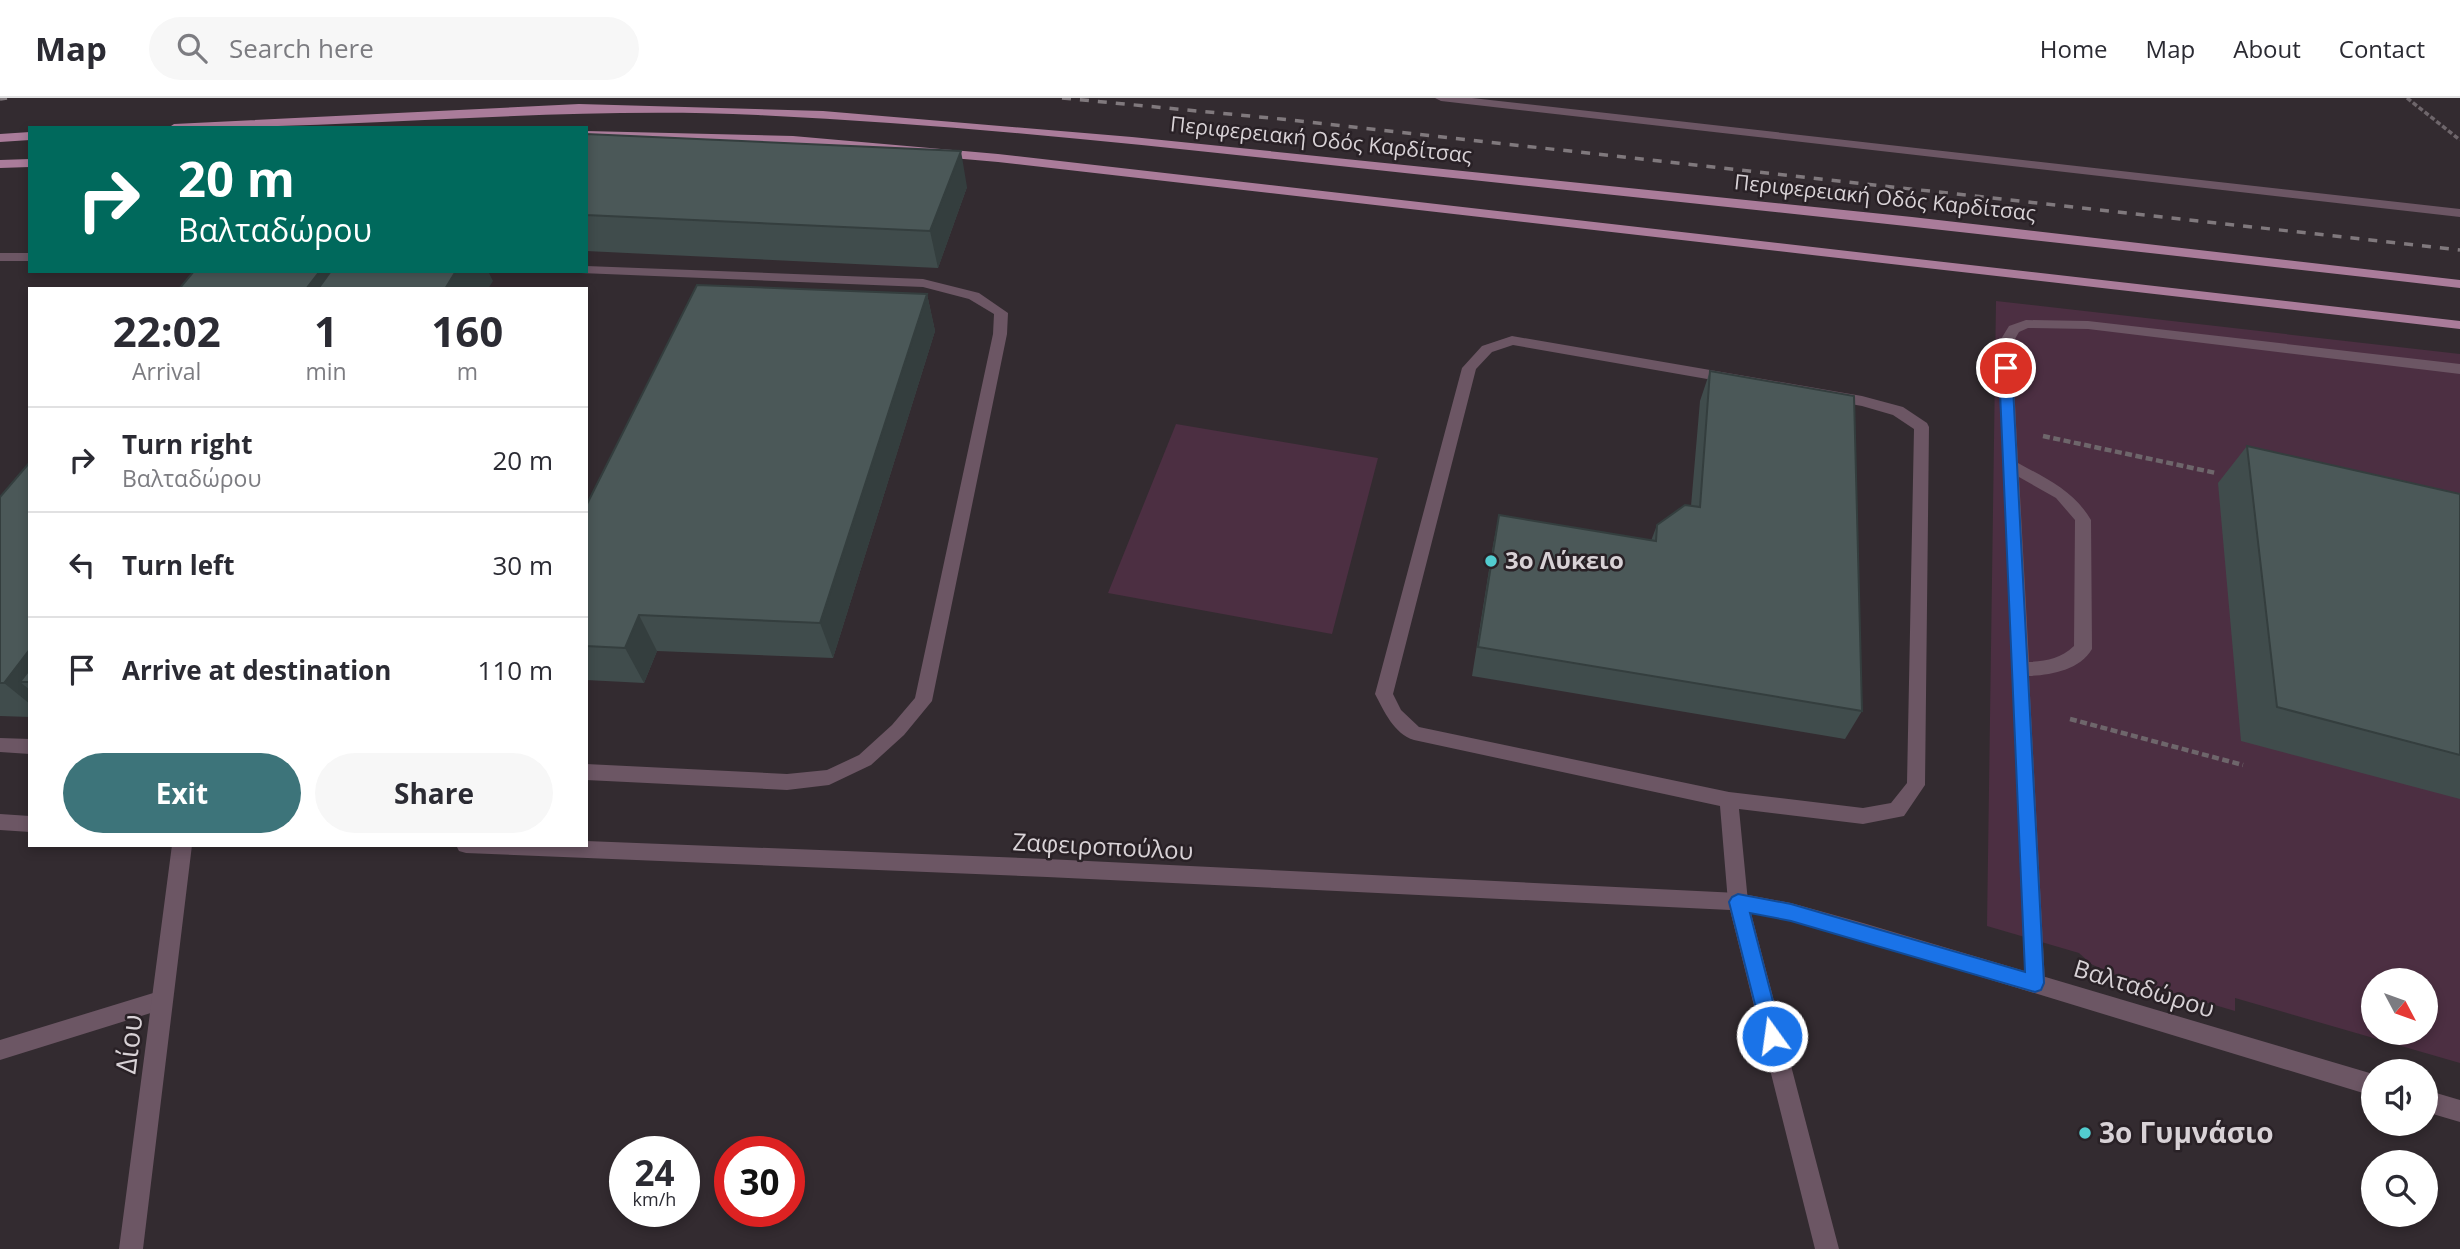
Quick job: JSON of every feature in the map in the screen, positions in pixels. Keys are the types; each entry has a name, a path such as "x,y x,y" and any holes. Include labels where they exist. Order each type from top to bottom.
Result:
{"main road":[{"name":"Περιφερειακή Οδός Καρδίτσας","path":"214,126 579,108 741,110 823,115 1132,141 1912,221 2460,284"},
{"path":"588,135 793,139 971,155 2460,325"},
{"path":"0,138 28,136"},
{"path":"0,164 28,163"}],"street":[{"path":"1441,98 2460,213"},
{"path":"0,257 28,257"},
{"path":"588,270 923,283 959,290 983,299 1001,313 1000,334 923,701 898,730 865,760 829,777 788,782 588,772"},
{"path":"2035,983 2005,344 2014,329 2026,324 2088,325 2460,369"},
{"path":"1512,340 1862,401 1898,411 1922,427 1916,785 1897,810 1863,816 1729,800 1414,733 1395,715 1384,694 1469,368 1487,349 1512,340"},
{"path":"2010,465 2063,495 2077,507 2083,520 2082,649 2069,663 2045,669 2020,669"},
{"path":"0,745 28,747"},
{"path":"1729,800 1738,902 1827,1249"},
{"path":"0,822 28,824"},
{"name":"Δίου","path":"131,1249 182,847"},
{"name":"Ζαφειροπούλου","path":"516,847 1061,869 1738,902"},
{"name":"Βαλταδώρου","path":"1738,902 1791,912 2361,1081"},
{"path":"0,1050 163,1000"},
{"path":"2438,1105 2460,1111"}],"path":[{"path":"2407,98 2460,140"},
{"path":"2041,435 2216,473"},
{"path":"2070,719 2243,765"}],"shaded area":[{"path":"1996,301 2460,354 2460,1063 2398,1045 2438,1045 2438,968 2361,968 2361,1034 2235,998 2235,1011 2119,977 2091,964 2079,953 1987,926"},
{"path":"1176,424 1378,458 1332,634 1108,593"}],"building":[{"path":"588,134 961,151 930,231 588,215"},
{"path":"192,273 318,273 308,287 181,287"},
{"path":"330,273 455,273 446,287 319,287"},
{"path":"697,285 927,294 820,623 639,615 625,648 588,646 588,502"},
{"path":"1710,371 1854,396 1862,711 1478,647 1499,515 1656,541 1657,525 1685,505 1700,507"},
{"path":"2247,446 2460,494 2460,755 2277,707"},
{"path":"28,464 28,652 4,683 0,683 0,497"},
{"path":"28,672 28,682 20,682"}],"railway":[{"path":"0,99 7,98"},
{"path":"1062,98 1281,119 2460,250"}],"place":[{"name":"3ο Λύκειο","path":"1491,561"},
{"name":"3ο Γυμνάσιο","path":"2085,1133"}],"route":[{"path":"1772,1036 1738,902 1791,912 2035,983 2006,368"}]}
